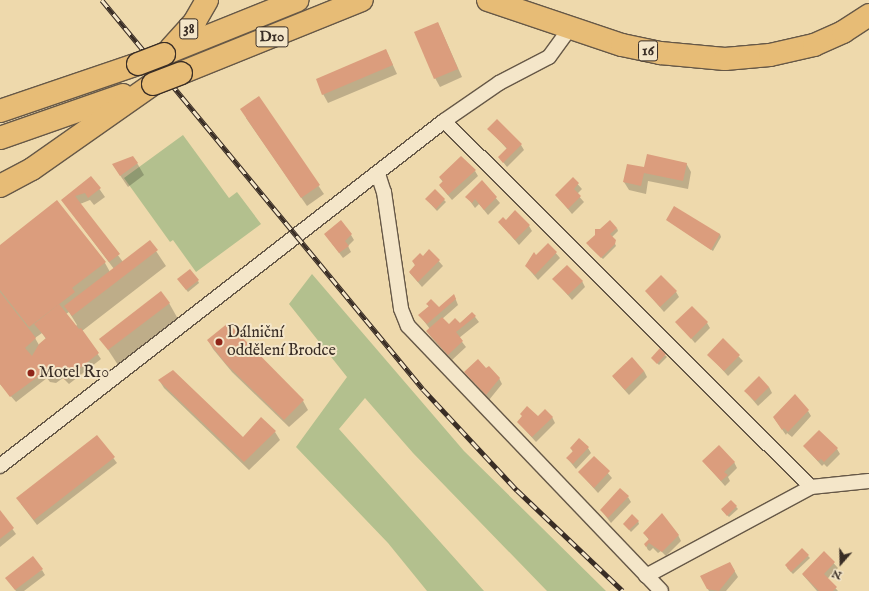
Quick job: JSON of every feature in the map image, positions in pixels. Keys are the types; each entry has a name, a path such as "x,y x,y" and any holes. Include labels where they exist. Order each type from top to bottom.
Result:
{"main road":[{"name":"38","path":"164,54 186,33 208,0"},
{"name":"D10","path":"0,111 138,64 298,0"},
{"name":"D10","path":"0,138 181,73 362,0"},
{"name":"16","path":"488,0 569,29 660,53 704,58 740,59 770,55 814,45 843,32 869,15"},
{"path":"0,186 32,169 152,84"}],"street":[{"path":"0,466 378,174 444,121 499,83 549,57 569,29"},
{"path":"444,121 811,487"},
{"path":"378,174 384,192 401,309 408,326 661,591"},
{"path":"646,576 811,487 869,481"}],"green space":[{"path":"183,135 229,198 237,192 261,224 196,272 173,240 170,242 124,178"},
{"path":"312,274 464,451 606,591 547,591 413,453 365,398 339,429 484,591 427,591 388,543 296,447 347,377 289,304"}],"building":[{"path":"438,22 458,69 434,79 414,32"},
{"path":"386,49 393,65 322,95 316,79"},
{"path":"259,96 320,185 301,198 240,109"},
{"path":"497,119 522,144 503,163 498,157 507,148 487,129"},
{"path":"647,154 687,163 683,181 644,173 641,186 623,182 627,164 644,167"},
{"path":"133,156 138,163 120,176 112,164"},
{"path":"461,156 476,170 448,195 439,185 443,181 439,177"},
{"path":"91,176 101,188 88,198 85,193 75,196 120,254 109,262 61,200"},
{"path":"573,177 579,183 574,189 581,196 568,209 555,195"},
{"path":"482,180 497,197 484,210 475,199 472,203 465,197"},
{"path":"435,189 445,199 436,209 425,199"},
{"path":"57,200 106,262 72,288 75,292 29,327 0,290 0,245"},
{"path":"674,206 720,234 711,250 666,220"},
{"path":"515,210 530,225 515,240 498,222 503,217 506,220"},
{"path":"341,220 352,234 345,241 349,246 339,253 324,234"},
{"path":"610,220 617,228 610,234 616,240 615,244 601,258 586,243 595,235 595,229 600,229"},
{"path":"150,240 158,250 72,316 64,306"},
{"path":"548,243 557,252 535,275 525,266 534,252 536,255"},
{"path":"429,249 440,260 418,282 409,272 415,265 412,261 420,253 423,256"},
{"path":"567,265 583,281 568,295 552,279"},
{"path":"190,269 199,280 186,290 177,279"},
{"path":"661,275 677,291 660,307 645,291"},
{"path":"161,291 170,303 108,350 99,339"},
{"path":"0,292 36,338 25,348 32,356 39,344 46,338 34,324 59,304 79,329 81,328 99,353 65,380 59,373 53,378 46,377 43,373 10,397 0,384"},
{"path":"454,294 456,299 427,324 418,315 429,306 426,304 431,299 439,307"},
{"path":"692,306 708,322 691,339 675,322"},
{"path":"472,312 476,316 456,332 463,341 448,355 426,331 442,317 449,324 455,318 460,323"},
{"path":"228,323 304,400 284,420 226,364 207,340"},
{"path":"723,338 740,355 724,371 707,355"},
{"path":"660,348 666,354 657,364 651,358"},
{"path":"632,357 644,371 625,390 612,376"},
{"path":"478,359 486,368 489,366 500,378 486,395 464,372"},
{"path":"173,370 243,437 261,417 276,431 244,462 158,380"},
{"path":"759,376 769,387 755,401 744,391"},
{"path":"795,394 809,410 788,432 784,428 782,430 773,417"},
{"path":"527,406 538,416 545,409 553,417 532,437 517,422 522,416 520,414"},
{"path":"819,430 838,448 824,462 821,459 818,461 803,446"},
{"path":"97,435 115,457 34,520 16,498"},
{"path":"579,438 589,447 573,464 566,458 573,451 570,448"},
{"path":"719,445 735,462 724,472 728,475 721,481 702,461"},
{"path":"594,456 610,471 594,488 578,472"},
{"path":"620,488 629,496 608,518 600,510"},
{"path":"731,500 737,506 727,516 721,509"},
{"path":"0,510 14,528 0,539"},
{"path":"662,513 679,535 662,552 649,543 646,547 644,544 649,539 643,533"},
{"path":"632,514 639,521 629,530 623,524"},
{"path":"802,548 809,555 791,572 785,565"},
{"path":"824,551 835,562 824,574 837,587 833,591 819,591 802,574"},
{"path":"33,556 43,569 15,590 5,578"},
{"path":"730,562 735,571 719,591 707,589 700,576"}],"railway":[{"path":"102,0 423,389 517,490 623,591"}],"place":[{"name":"Dálniční oddělení Brodce","path":"219,342"},
{"name":"Motel R10","path":"31,373"}]}
